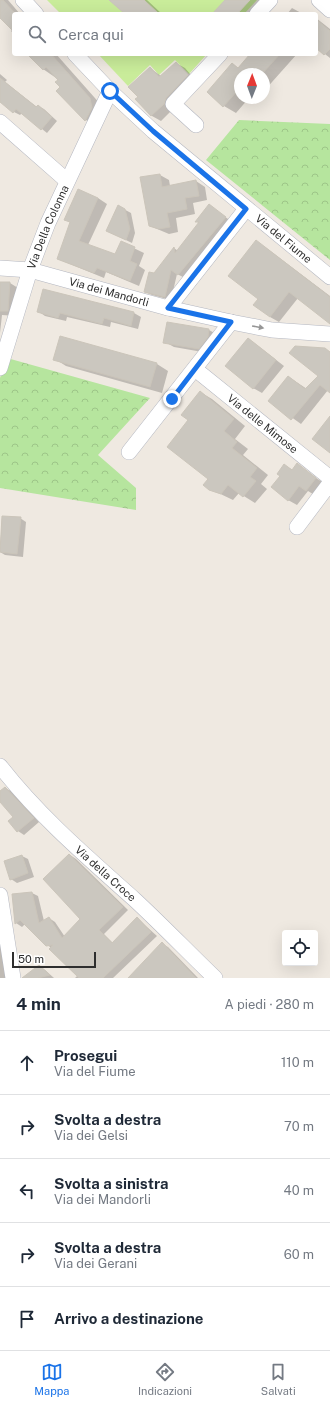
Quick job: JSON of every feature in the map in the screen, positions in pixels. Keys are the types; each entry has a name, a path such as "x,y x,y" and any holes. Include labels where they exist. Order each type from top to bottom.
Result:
{"street":[{"path":"23,0 34,12"},
{"path":"259,12 270,0"},
{"path":"319,0 330,10"},
{"name":"Via del Fiume","path":"77,56 110,91 158,136 330,277"},
{"path":"196,125 173,104 218,56"},
{"name":"Via Della Colonna","path":"0,368 30,270 66,180 110,91"},
{"path":"2,125 66,180"},
{"path":"168,308 246,209"},
{"name":"Via dei Mandorli","path":"0,268 30,270 168,308 231,322 272,330 307,334 330,334"},
{"path":"129,452 231,322"},
{"name":"Via delle Mimose","path":"195,369 330,478"},
{"path":"297,527 330,483"},
{"name":"Via della Croce","path":"0,766 22,794 216,978"},
{"path":"0,895 12,978"}],"green space":[{"path":"47,0 257,0 246,12 59,12"},
{"path":"100,56 205,56 189,74 175,60 159,75 150,65 128,86"},
{"path":"239,120 330,124 330,260 206,160"},
{"path":"7,358 150,398 98,455 136,488 136,510 0,488 0,378"}],"building":[{"path":"0,0 3,0 14,12 12,12 12,30 0,18"},
{"path":"109,0 144,0 157,12 123,12"},
{"path":"225,0 250,0 239,12 214,12"},
{"path":"318,21 330,31 330,49 324,55 318,50"},
{"path":"29,56 53,56 90,98 92,108 85,121 56,91 60,87 55,82 58,80 46,67 43,70"},
{"path":"248,56 278,56 267,68 238,68"},
{"path":"176,62 188,75 166,98 164,104 151,116 135,99 138,97 128,87 150,67 159,77"},
{"path":"232,63 238,68 234,68 234,95 223,107 207,92"},
{"path":"0,78 36,107 38,105 52,117 41,130 16,109 13,113 0,102"},
{"path":"160,174 162,187 196,180 199,196 185,198 187,209 167,213 170,227 159,229 149,226 140,177"},
{"path":"78,189 98,198 79,241 115,254 121,241 135,247 130,261 137,264 130,281 97,268 94,273 57,259 70,222 64,220"},
{"path":"209,204 226,217 178,275 171,270 165,297 144,292 149,272 154,273 174,247 175,253 199,222 195,222"},
{"path":"118,205 125,209 130,229 126,240 106,231"},
{"path":"256,240 330,297 330,324 289,292 270,317 253,305 258,299 228,276"},
{"path":"0,282 10,282 8,311 0,311"},
{"path":"43,289 134,312 131,326 104,318 102,324 60,313 58,318 37,312"},
{"path":"167,322 209,329 208,337 199,349 163,343"},
{"path":"60,336 157,363 150,387 53,360"},
{"path":"248,338 276,360 253,389 225,366"},
{"path":"295,346 325,348 330,352 330,393 320,385 291,420 268,401 288,376 305,389 318,376 289,353"},
{"path":"200,391 234,419 224,431 237,442 232,448 257,468 250,477 256,481 243,497 228,485 221,494 209,490 203,485 208,479 167,447 188,420 181,415"},
{"path":"330,416 330,453 312,439"},
{"path":"297,463 316,478 306,491 299,486 288,501 271,487 280,476 277,474 284,464 292,470"},
{"path":"2,516 21,517 17,554 0,552"},
{"path":"5,787 34,818 17,832 8,821 13,817 0,802 0,791"},
{"path":"69,854 123,907 99,930 112,943 137,917 151,932 103,978 79,978 49,949 53,945 46,946 20,920 15,924 12,894 32,892 39,923 49,917 62,938 80,919 43,879"},
{"path":"22,855 28,873 10,880 4,861"},
{"path":"162,942 196,978 128,978"},
{"path":"39,965 50,975 38,978 22,978"}],"route":[{"path":"110,91 153,131 246,209 168,308 231,322 172,399"}]}
